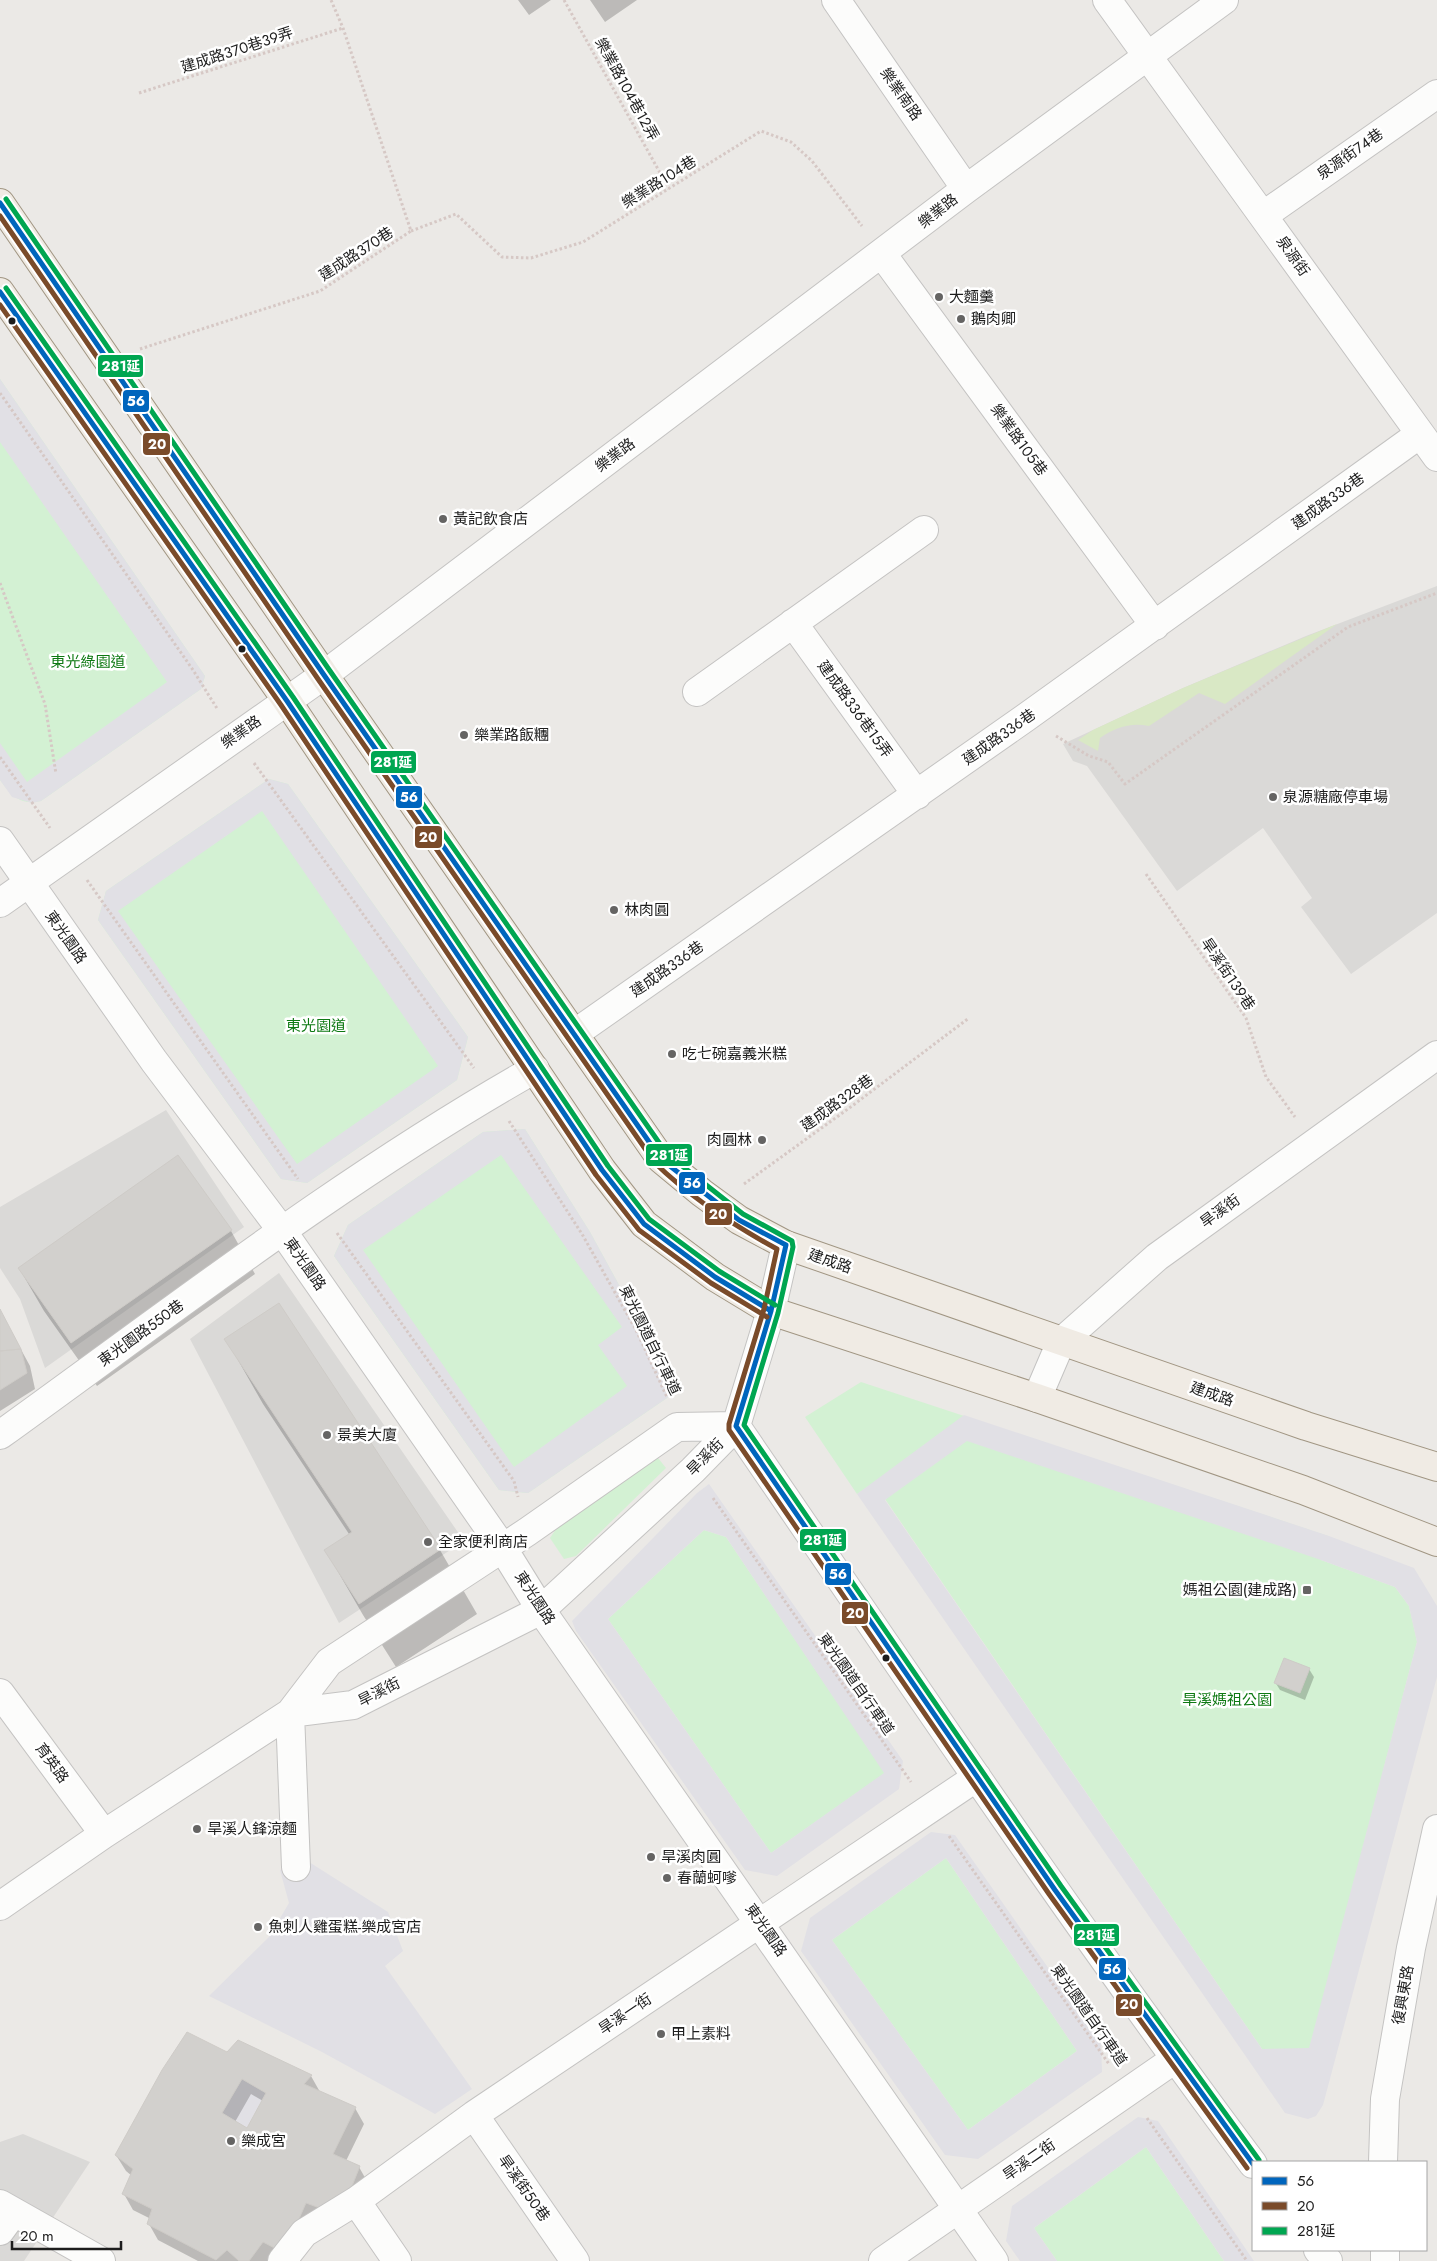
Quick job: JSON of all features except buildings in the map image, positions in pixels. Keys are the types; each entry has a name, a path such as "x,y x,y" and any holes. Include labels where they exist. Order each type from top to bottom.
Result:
{"main road":[{"name":"建成路","path":"0,203 324,675 662,1159 716,1204 739,1220 786,1245 1306,1426 1437,1467"},
{"path":"0,292 287,701 602,1170 644,1224 715,1277 771,1310 1037,1398 1303,1490 1437,1542"}],"street":[{"name":"樂業南路","path":"836,0 966,189"},
{"name":"泉源街","path":"1107,0 1437,457"},
{"name":"樂業路","path":"0,902 324,675 966,189 1224,0"},
{"name":"泉源街74巷","path":"1264,215 1437,94"},
{"name":"樂業路105巷","path":"882,254 1156,626"},
{"name":"建成路336巷","path":"574,1034 1156,626 1420,434"},
{"path":"697,692 924,530"},
{"name":"建成路336巷15弄","path":"793,623 917,795"},
{"name":"東光園路","path":"0,841 154,1062 283,1232 502,1547 542,1610 994,2261"},
{"name":"旱溪街","path":"1037,1398 1061,1342 1156,1257 1437,1055"},
{"name":"東光園路550巷","path":"0,1435 283,1232 317,1205 535,1069"},
{"path":"786,1245 771,1310 736,1426 977,1778 1175,2059 1252,2163"},
{"name":"旱溪街","path":"0,1906 104,1834 290,1713 329,1662 502,1547 528,1532 677,1427 736,1426"},
{"name":"旱溪街","path":"290,1713 352,1705 542,1610 693,1470 736,1426"},
{"name":"育英路","path":"0,1693 104,1834"},
{"path":"290,1713 296,1867"},
{"name":"旱溪一街","path":"282,2261 304,2233 356,2201 474,2115 977,1778"},
{"name":"復興東路","path":"1383,2161 1387,2090 1411,1948 1437,1830"},
{"name":"旱溪二街","path":"882,2261 1175,2059"},
{"name":"旱溪街50巷","path":"474,2115 575,2261"},
{"path":"356,2201 397,2261"},
{"path":"5,2216 101,2261"},
{"path":"1319,2251 1328,2261"}],"path":[{"name":"建成路370巷","path":"108,360 320,291 411,232 331,0"},
{"name":"樂業路104巷12弄","path":"564,0 669,189"},
{"name":"建成路370巷39弄","path":"139,93 342,28"},
{"name":"樂業路104巷","path":"411,232 456,214 502,257 531,258 583,242 761,131 791,142 812,161 882,254"},
{"path":"0,584 45,704 56,774"},
{"path":"1071,745 1089,756 1108,762 1125,784 1348,627 1437,593"},
{"name":"旱溪街139巷","path":"1146,874 1246,1018 1266,1077 1313,1143"},
{"name":"建成路328巷","path":"716,1204 852,1106 969,1018"},
{"name":"東光園道自行車道","path":"493,1094 514,1130 582,1234 636,1330 667,1398 677,1427"},
{"name":"東光園道自行車道","path":"693,1470 1247,2261"}],"shaded area":[{"path":"0,379 205,676 201,689 41,801 32,803 12,797 0,780 0,743 27,782 167,682 0,442"},
{"name":"泉源糖廠停車場","path":"1437,586 1437,913 1351,974 1301,907 1312,898 1263,828 1177,891 1087,766 1073,761 1063,744 1183,688 1306,636"},
{"path":"269,779 288,784 468,1037 457,1080 307,1183 281,1179 98,920 106,891","holes":["262,811 438,1066 297,1164 118,911"]},
{"path":"166,1110 244,1227 45,1368 20,1299 0,1268 0,1207"},
{"path":"525,1129 590,1232 676,1389 667,1398 528,1493 499,1490 334,1256 348,1225 483,1132","holes":["501,1155 622,1327 598,1345 627,1386 514,1467 363,1250"]},
{"name":"景美大廈","path":"279,1273 464,1541 339,1623 190,1339"},
{"path":"964,1415 1329,1536 1414,1568 1437,1606 1437,1677 1323,2105 1316,2116 1308,2119 1285,2113 857,1494","holes":["967,1441 1321,1560 1395,1587 1409,1606 1417,1642 1309,2048 1262,2049 885,1500"]},
{"path":"709,1484 903,1761 899,1789 777,1876 745,1870 576,1631 572,1621 697,1493","holes":["704,1530 726,1537 884,1773 771,1853 608,1619"]},
{"path":"931,1832 955,1835 1101,2043 1102,2072 978,2159 945,2155 801,1951 810,1918","holes":["946,1858 1077,2051 968,2130 832,1940"]},
{"path":"309,1862 388,1912 403,1951 385,1966 472,2089 435,2114 322,2052 209,1996 269,1937 289,1903 280,1870"},
{"path":"242,2079 266,2093 247,2128 222,2113"},
{"path":"1138,2117 1158,2121 1254,2261 1224,2261 1146,2147 1034,2228 1057,2261 1020,2261 1006,2241 1012,2206"},
{"path":"23,2134 90,2162 24,2261 0,2261 0,2142"}],"green space":[{"name":"東光綠園道","path":"0,379 205,676 201,689 41,801 34,802 22,801 12,795 0,780"},
{"path":"1337,624 1225,704 1199,693 1149,726 1130,725 1106,734 1100,738 1098,751 1078,740 1093,730 1183,688"},
{"name":"東光園道","path":"269,779 288,784 468,1037 457,1080 307,1183 281,1179 98,920 106,891"},
{"path":"525,1129 590,1232 676,1389 667,1398 528,1493 499,1490 334,1256 348,1225 483,1132"},
{"name":"旱溪媽祖公園","path":"861,1382 1328,1536 1321,1560 1395,1587 1409,1606 1417,1642 1309,2052 1262,2049 874,1483 857,1494 805,1417"},
{"path":"658,1458 666,1468 576,1556 564,1559 550,1538 556,1529"},
{"path":"704,1530 726,1537 885,1773 771,1853 608,1619"},
{"path":"946,1858 1077,2051 968,2130 832,1940"},
{"path":"1146,2147 1224,2261 1057,2261 1034,2228"}],"transit line":[{"name":"281延","path":"6,199 330,671 667,1154 743,1214 792,1241 793,1247 778,1313 744,1425 1061,1886 1259,2160"},
{"name":"56","path":"0,203 324,675 661,1159 739,1220 786,1245 771,1311 736,1426 1055,1890 1252,2163"},
{"name":"20","path":"0,216 318,679 655,1163 683,1188 713,1210 777,1249 764,1309 729,1424 729,1430 1049,1894 1247,2168"},
{"name":"281延","path":"6,288 293,697 608,1166 649,1219 719,1271 775,1305"},
{"name":"56","path":"0,292 287,701 602,1170 644,1224 715,1277 771,1311"},
{"name":"20","path":"0,305 281,705 596,1175 639,1230 711,1283 767,1317"}],"place":[{"name":"大麵羹","path":"939,297"},
{"name":"鵝肉卿","path":"961,319"},
{"name":"黃記飲食店","path":"443,519"},
{"name":"樂業路飯糰","path":"464,735"},
{"name":"泉源糖廠停車場","path":"1273,797"},
{"name":"林肉圓","path":"614,910"},
{"name":"吃七碗嘉義米糕","path":"672,1054"},
{"name":"肉圓林","path":"762,1140"},
{"name":"景美大廈","path":"327,1435"},
{"name":"全家便利商店","path":"428,1542"},
{"name":"媽祖公園(建成路)","path":"1307,1590"},
{"name":"旱溪人鋒涼麵","path":"197,1829"},
{"name":"旱溪肉圓","path":"651,1857"},
{"name":"春蘭蚵嗲","path":"667,1878"},
{"name":"魚刺人雞蛋糕-樂成宮店","path":"258,1927"},
{"name":"甲上素料","path":"661,2034"},
{"name":"樂成宮","path":"231,2141"}]}
